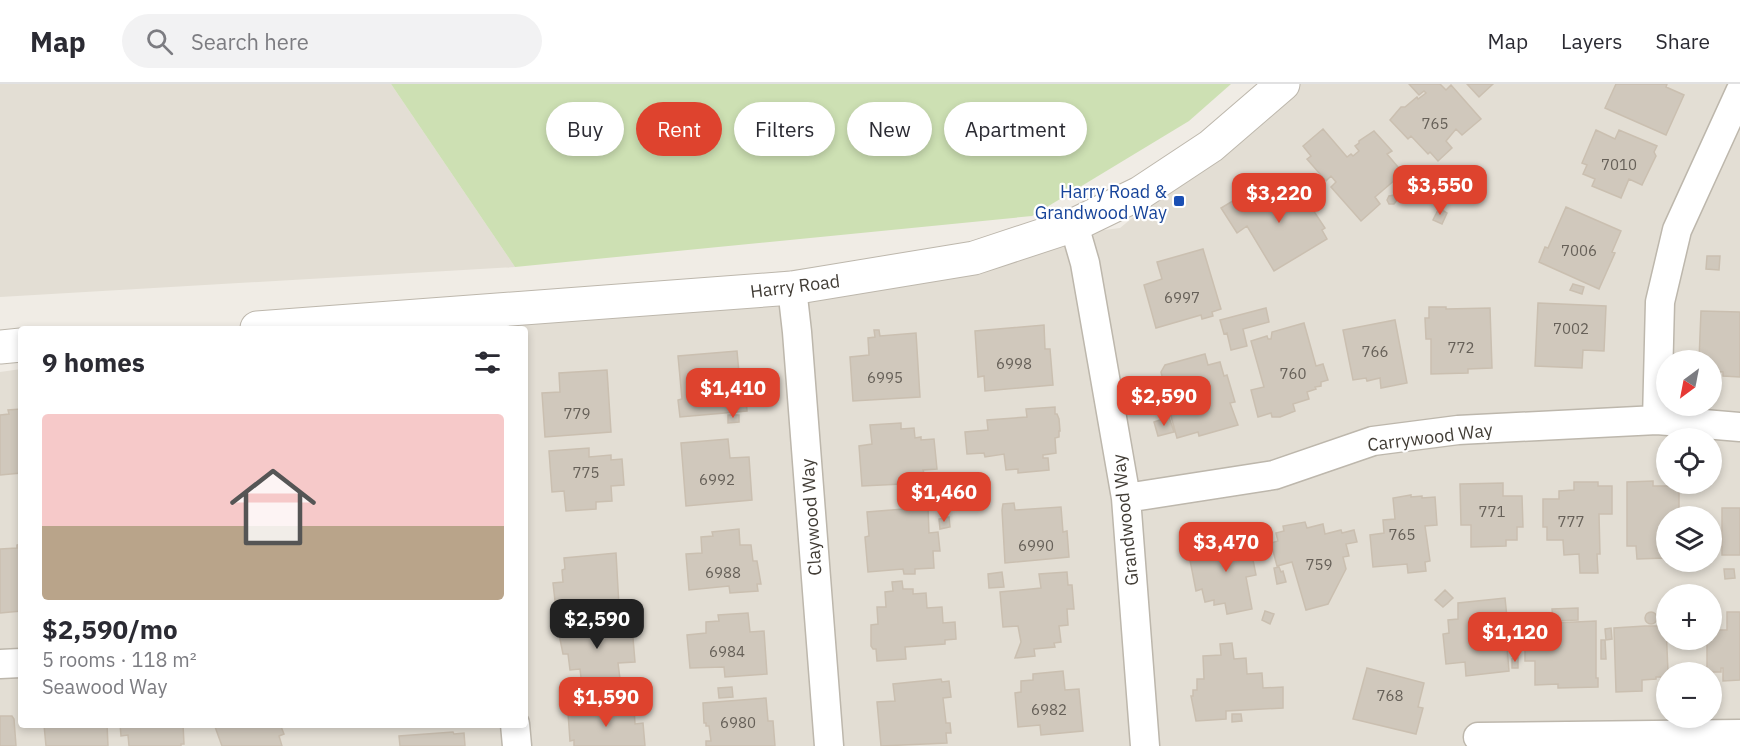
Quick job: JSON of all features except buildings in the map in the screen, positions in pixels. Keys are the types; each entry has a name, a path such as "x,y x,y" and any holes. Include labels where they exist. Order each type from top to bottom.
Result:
{"street":[{"name":"Harry Road","path":"314,326 483,320 792,288 974,258 1074,225 1140,193 1211,146 1283,84"},
{"path":"1657,420 1660,302 1677,230 1740,92"},
{"name":"Grandwood Way","path":"1074,225 1085,263 1126,498 1145,746"},
{"name":"Claywood Way","path":"792,288 829,746"},
{"path":"0,347 18,345"},
{"name":"Carrywood Way","path":"1126,498 1274,475 1373,441 1458,430 1657,420 1740,427"},
{"path":"0,664 18,663"},
{"path":"515,728 517,746"},
{"path":"1478,737 1740,734"}],"shaded area":[{"path":"0,84 391,84 515,267 0,297"},
{"path":"1297,84 1740,84 1740,746 0,746 0,372 18,369 18,728 528,728 528,326 353,326 1120,228"}],"green space":[{"path":"391,84 1231,84 1189,121 1032,216 515,267"}],"place":[{"name":"Harry Road & Grandwood Way","path":"1179,201"}]}
